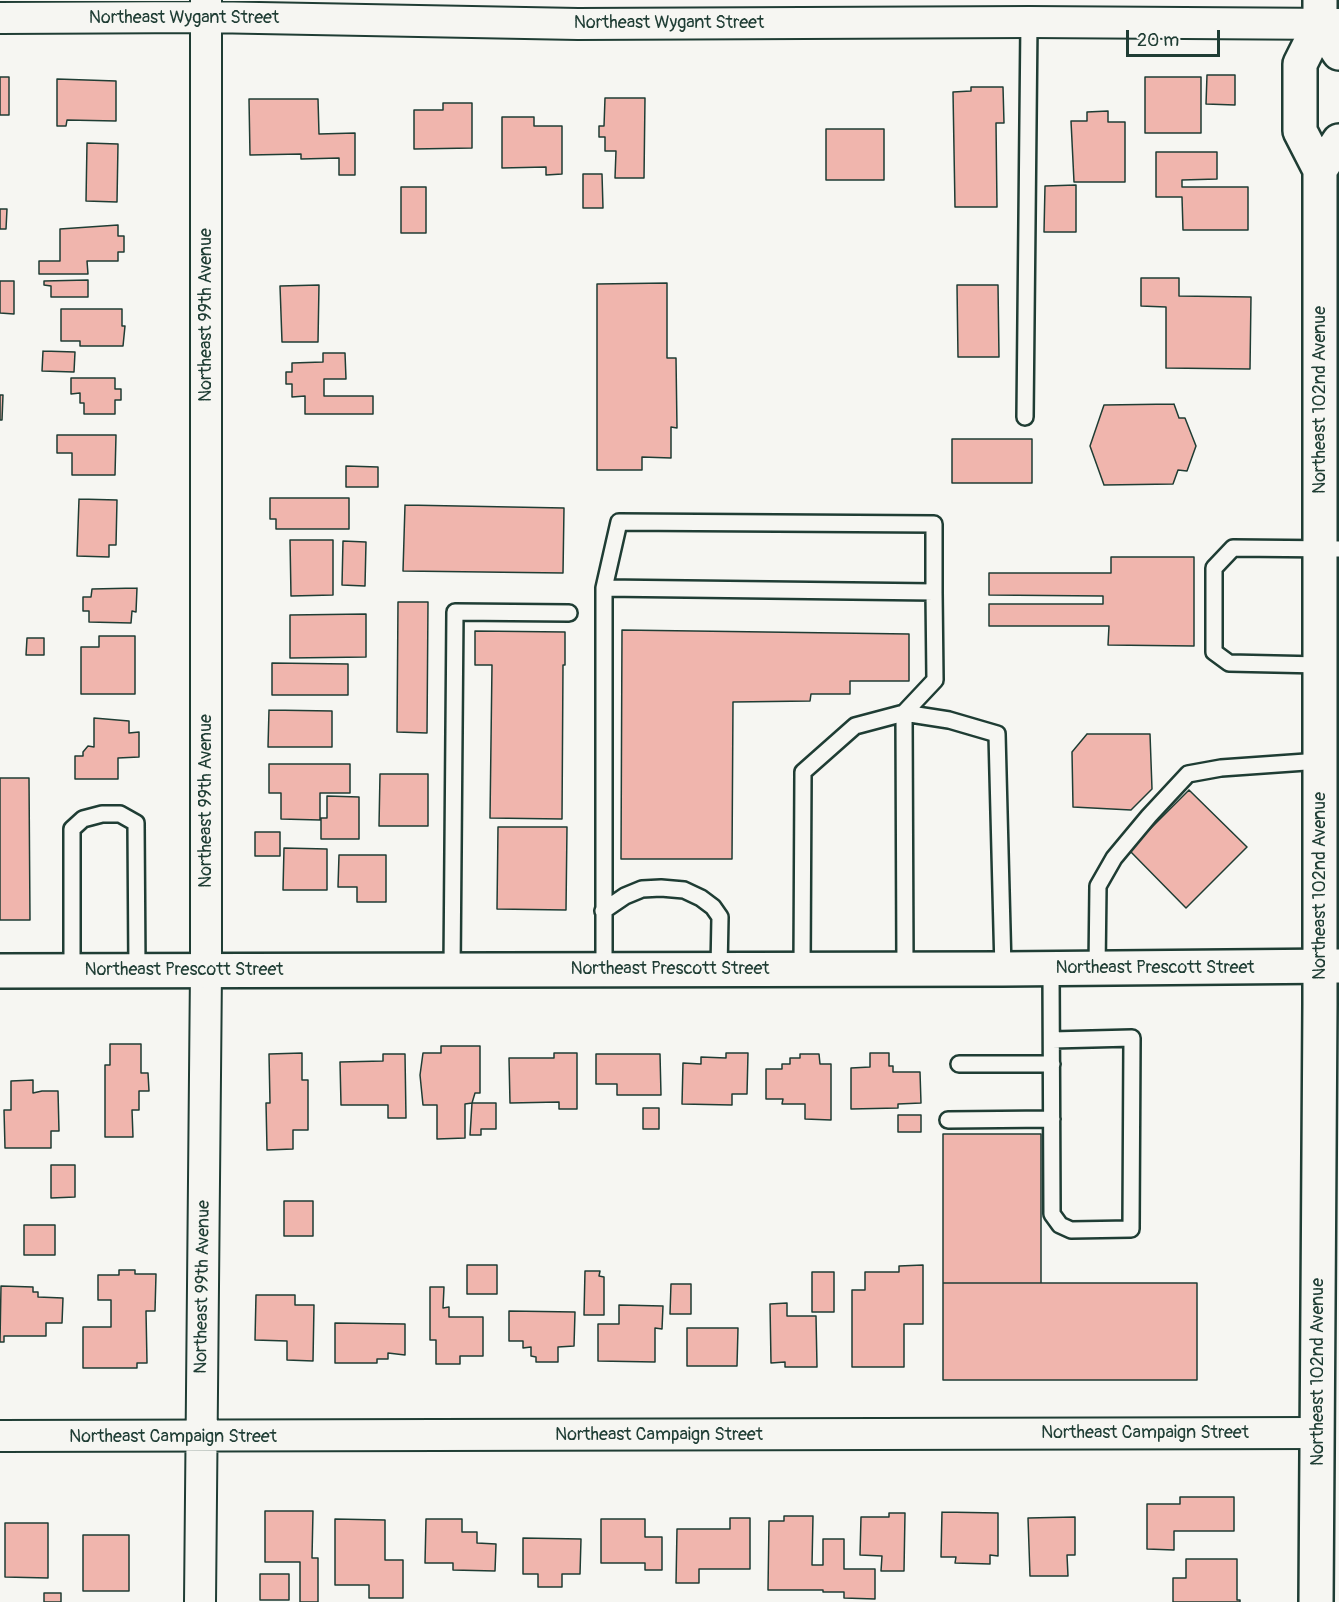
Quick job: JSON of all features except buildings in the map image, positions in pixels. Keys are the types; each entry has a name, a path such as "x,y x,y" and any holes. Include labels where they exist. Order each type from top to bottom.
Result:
{"main road":[{"path":"1326,16 1339,53"},
{"name":"Northeast 102nd Avenue","path":"1316,1602 1317,1433 1329,966 1320,760 1326,673 1329,549 1329,291 1326,190 1300,131 1300,64 1326,16"},
{"path":"1326,190 1339,141"},
{"name":"Northeast Prescott Street","path":"0,971 1097,969 1329,966"}],"street":[{"name":"Northeast Wygant Street","path":"0,18 206,9 578,12 950,11 1029,22 1326,16"},
{"name":"Northeast 99th Avenue","path":"200,1602 206,970 206,9"},
{"name":"Northeast Campaign Street","path":"0,1436 1317,1433"}],"lane":[{"path":"1025,417 1029,22"},
{"path":"604,970 604,588 619,522 934,524 935,680 904,712 905,969"},
{"path":"1326,673 1229,663 1214,652 1214,568 1233,548 1329,549"},
{"path":"604,588 934,592"},
{"path":"452,970 455,612 569,613"},
{"path":"802,969 803,772 855,726 904,712 949,720 997,734 1003,969"},
{"path":"1097,969 1098,886 1114,858 1188,774 1221,768 1320,760"},
{"path":"72,970 72,829 83,819 102,814 120,814 136,823 137,970"},
{"path":"603,911 625,896 642,889 684,890 701,898 713,907 720,917 718,969"},
{"path":"1051,969 1052,1214 1060,1225 1071,1230 1131,1229 1132,1038 1052,1040"},
{"path":"958,1064 1052,1064"},
{"path":"948,1120 1052,1119"}]}
